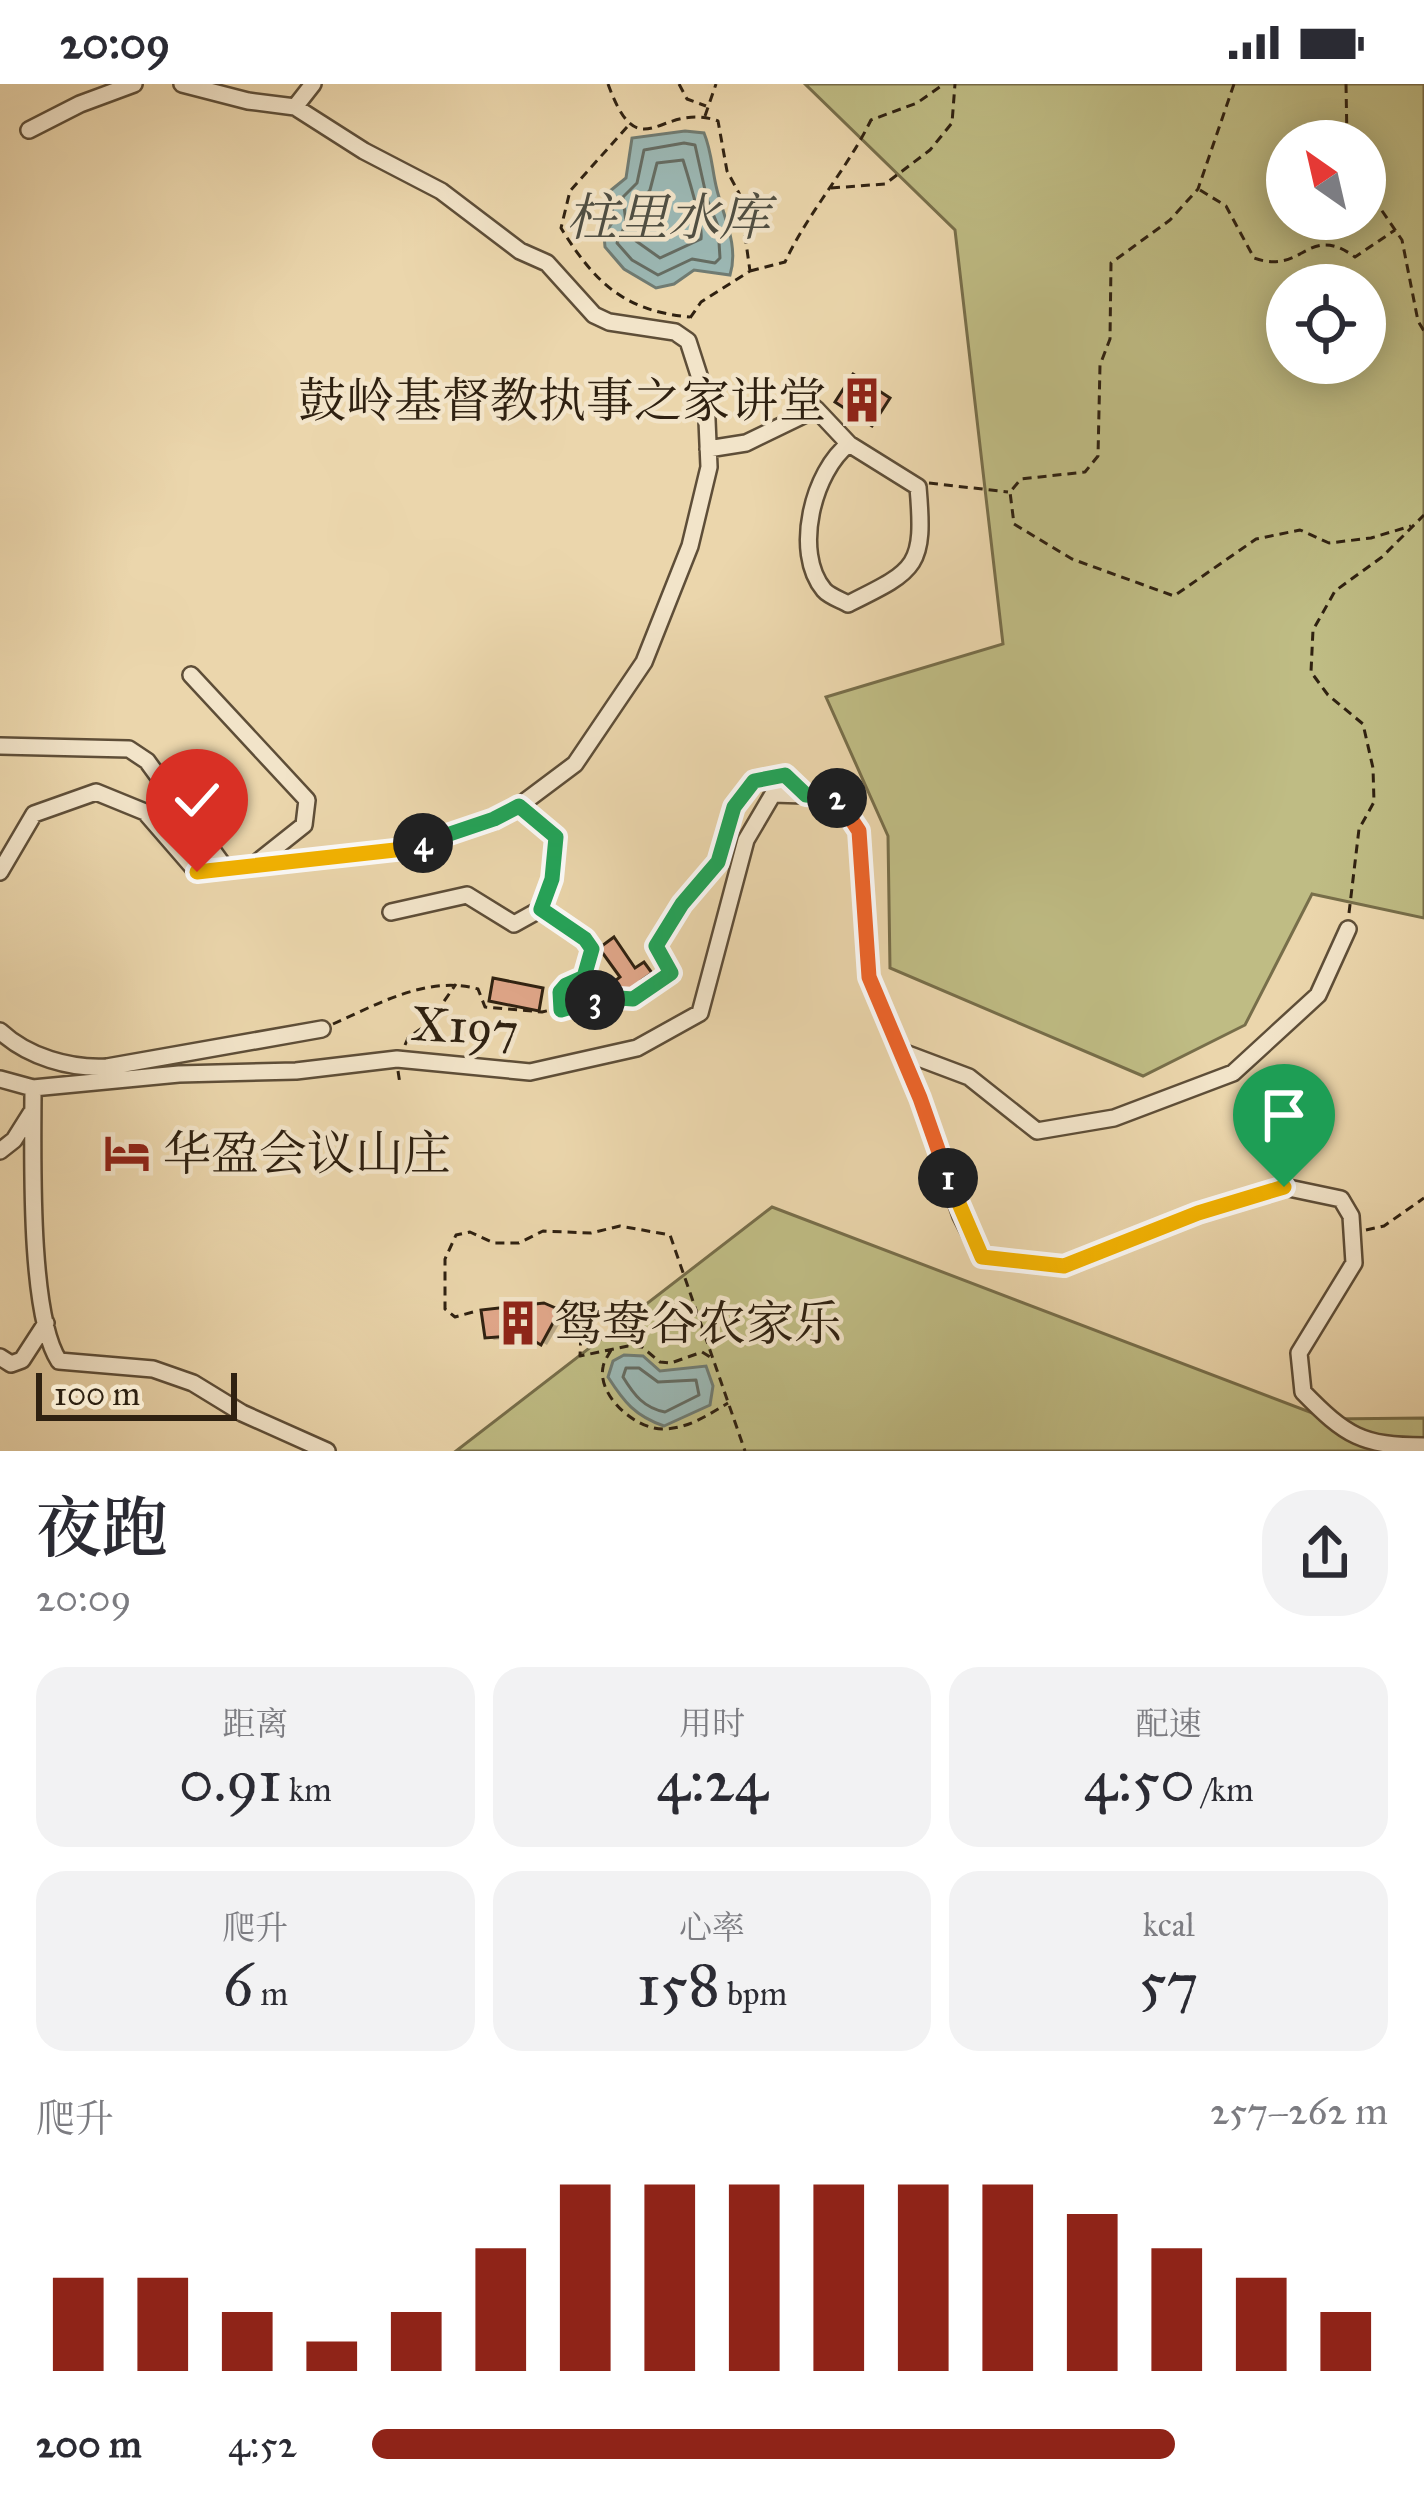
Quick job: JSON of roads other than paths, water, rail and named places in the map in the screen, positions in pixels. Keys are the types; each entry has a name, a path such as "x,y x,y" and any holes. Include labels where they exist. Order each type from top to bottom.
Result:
{"street":[{"path":"28,130 134,84"},
{"path":"0,872 34,814 96,792 145,812 197,872 404,849 519,806 575,764 644,662 689,545 709,467 706,397 688,341 675,332 609,322 595,315 547,263 520,251 441,191 364,151 295,107 182,84"},
{"path":"295,107 313,84"},
{"path":"708,449 746,443 816,409 849,444 918,487 918,551 904,577 848,604 824,591 810,542 811,511 831,457 849,444"},
{"path":"191,675 307,800 304,825 252,866"},
{"path":"0,746 129,748 147,761 226,869"},
{"path":"671,973 656,946 682,904 718,862 734,807 754,781 785,775 806,795 836,796 859,831 869,977 961,1216 982,1257 1064,1266 1198,1213 1284,1187 1341,1199 1351,1216 1354,1263 1299,1353 1303,1392 1344,1430 1378,1446 1424,1445"},
{"name":"X197","path":"1,1077 33,1088 179,1074 296,1071 398,1059 530,1072 637,1048 700,1013 746,840 773,794 806,795"},
{"path":"392,912 467,895 514,924 541,909 552,879 556,837 519,806"},
{"path":"900,1051 969,1077 1037,1130 1114,1118 1233,1072 1318,995 1348,928"},
{"path":"0,1030 14,1044 76,1069 322,1029"},
{"path":"74,1084 107,1067"},
{"path":"33,1088 33,1205 46,1323 59,1361 153,1369 193,1383 242,1413 327,1451"},
{"path":"0,1151 14,1140 33,1110"},
{"path":"0,1357 11,1364 22,1360 46,1323"}],"water":[{"name":"柱里水库","path":"704,133 707,140 730,232 730,275 694,270 674,284 656,288 624,269 605,247 604,235 614,220 610,191 626,178 632,138"},
{"path":"624,1355 643,1356 660,1371 706,1366 713,1386 710,1405 664,1426 645,1418 608,1377 613,1361"}],"place":[{"name":"鼓岭基督教执事之家讲堂","path":"862,400"},
{"name":"华盈会议山庄","path":"127,1153"},
{"name":"鸳鸯谷农家乐","path":"518,1323"}]}
